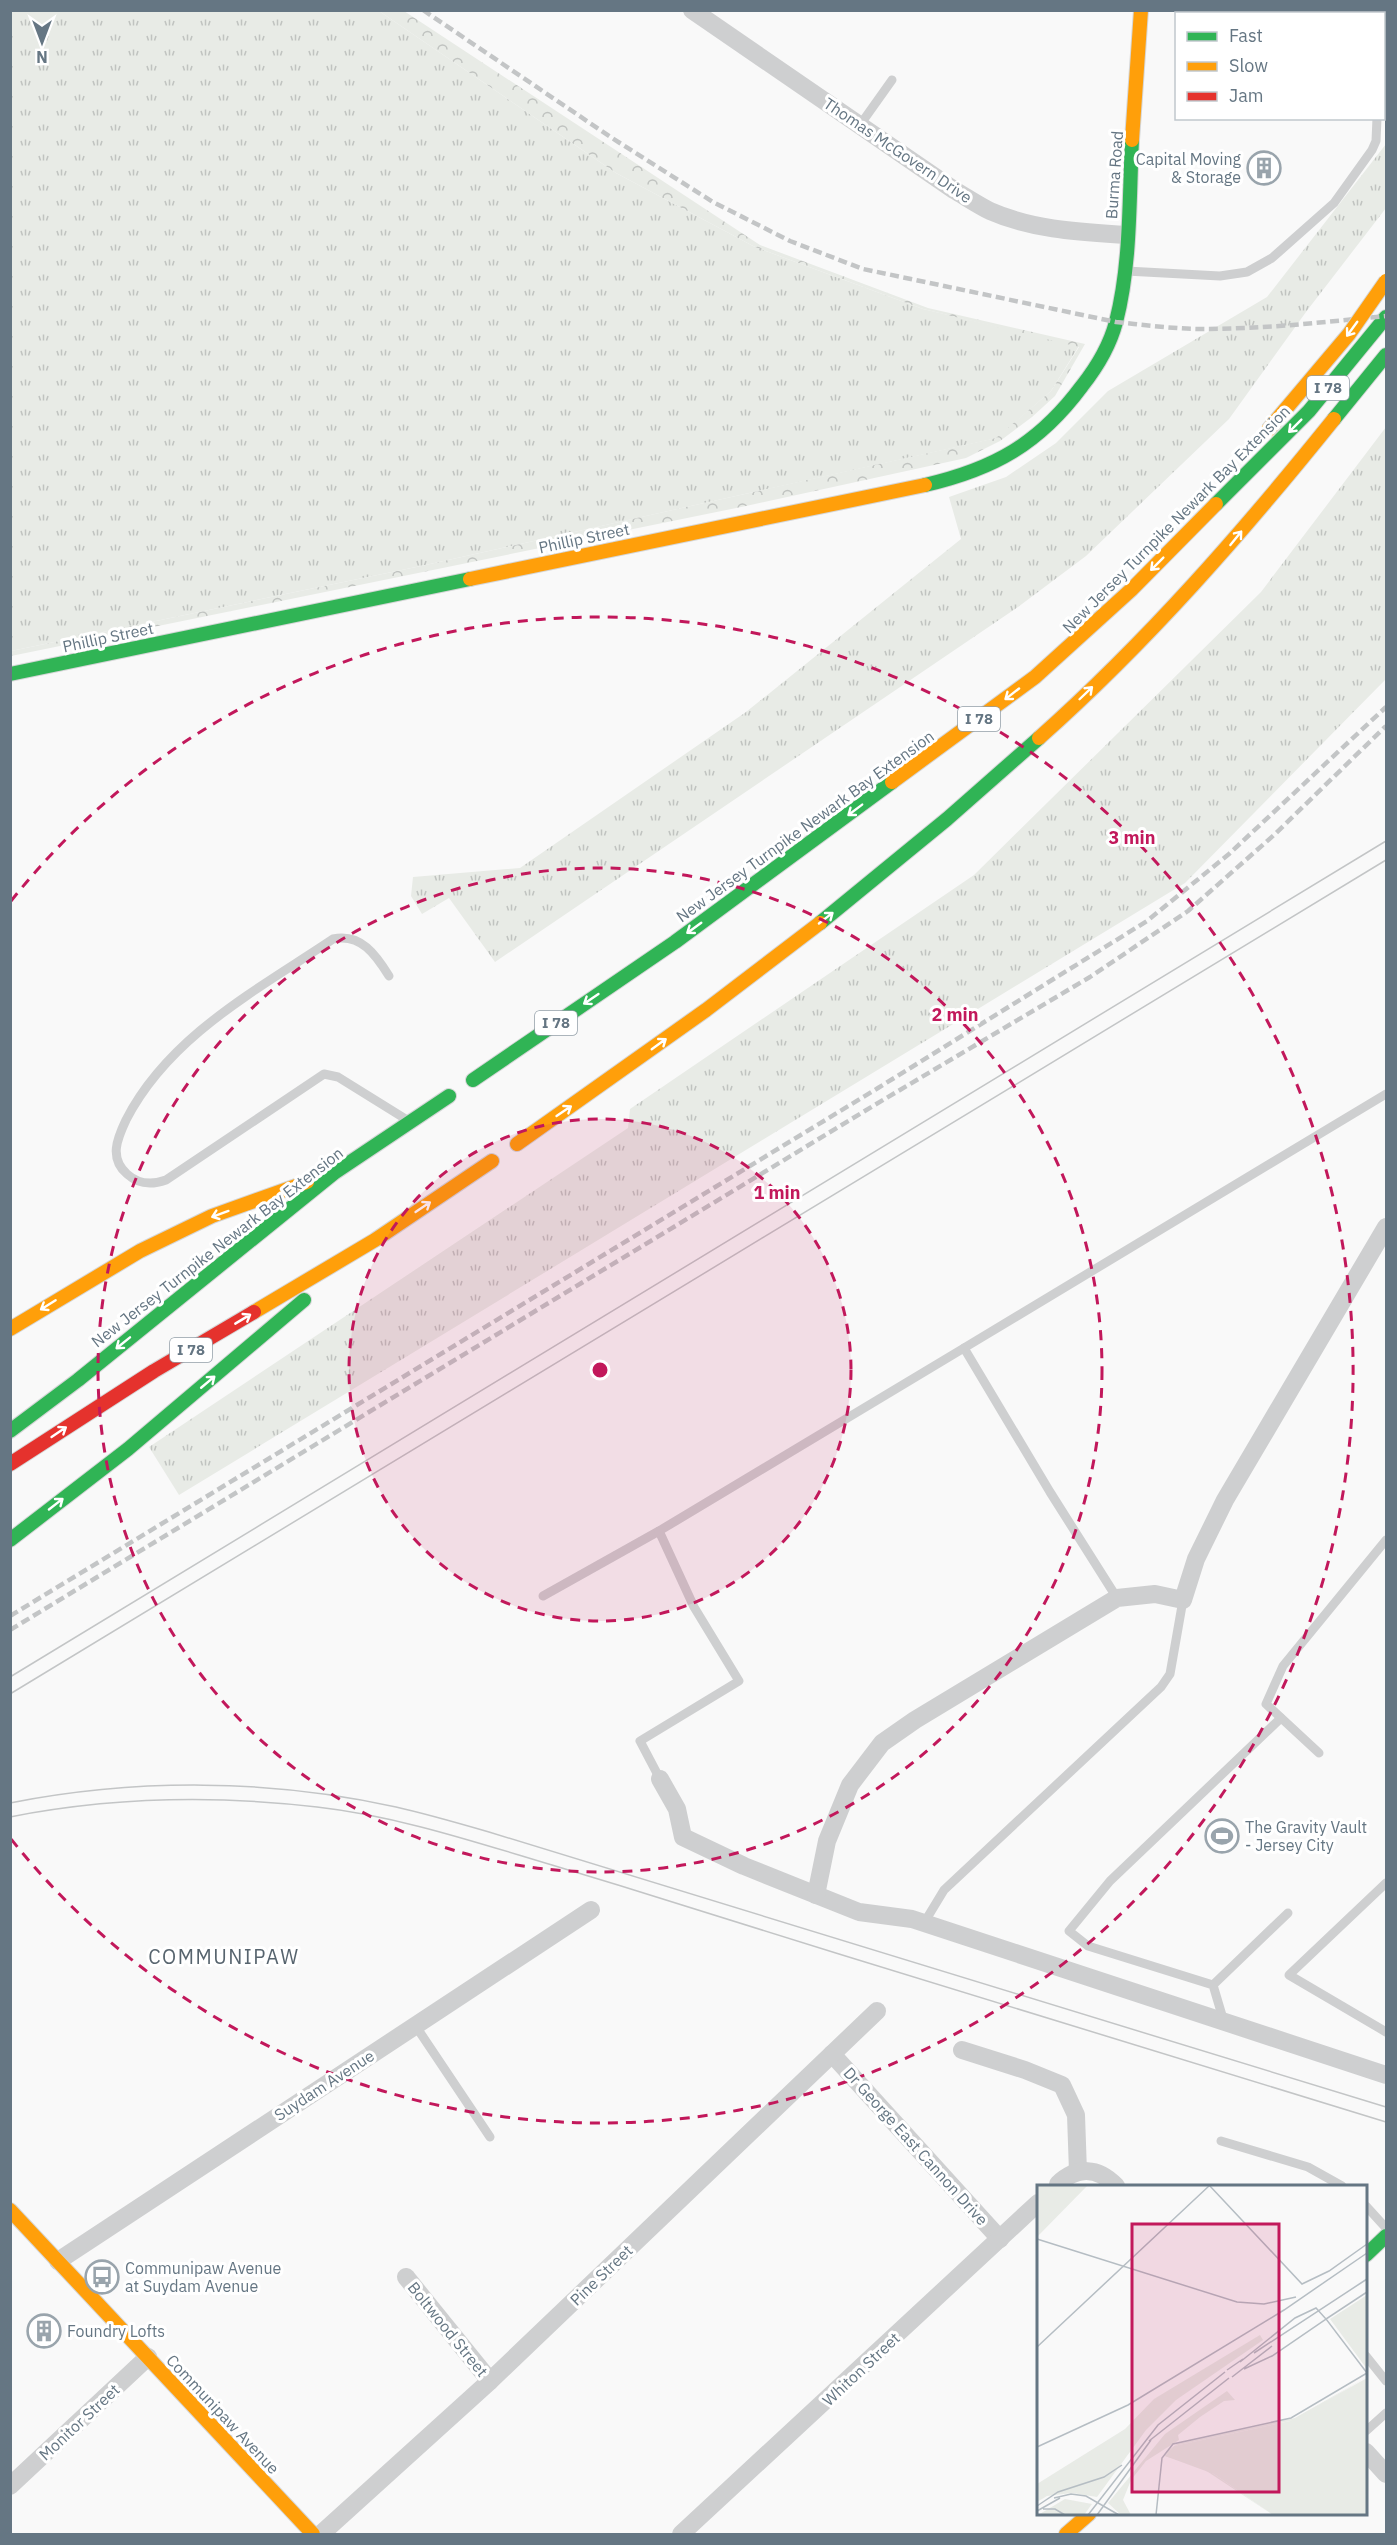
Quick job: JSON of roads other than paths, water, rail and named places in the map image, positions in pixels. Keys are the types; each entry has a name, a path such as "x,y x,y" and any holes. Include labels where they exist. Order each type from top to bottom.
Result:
{"main road":[{"name":"Burma Road","path":"1109,340 1116,322 1124,271 1140,11"},
{"path":"1198,523 1268,430 1349,333 1386,281"},
{"name":"New Jersey Turnpike Newark Bay Extension","path":"473,1080 675,942 999,704 1098,621 1198,523 1309,411 1386,317"},
{"name":"Phillip Street","path":"10,674 958,477 1011,456 1034,440 1074,398 1109,340"},
{"name":"I 78","path":"517,1144 721,1000 879,877 970,800 1056,722 1146,636 1230,545 1386,355"},
{"path":"1309,449 1386,370"},
{"name":"New Jersey Turnpike Newark Bay Extension","path":"10,1431 78,1380 334,1173 449,1096"},
{"name":"I 78","path":"10,1464 154,1371 375,1240 492,1161"},
{"path":"10,1329 140,1251 212,1216 334,1173"},
{"path":"10,1540 190,1398 375,1240"},
{"name":"Communipaw Avenue","path":"10,2210 313,2535"},
{"path":"1367,2253 1386,2236"},
{"path":"1066,2535 1088,2515"}],"street":[{"name":"Thomas McGovern Drive","path":"692,10 954,190 990,210 1021,222 1054,228 1126,235"},
{"path":"816,1895 827,1841 850,1785 882,1743 915,1720 1117,1598 1155,1594 1183,1600 1196,1559 1225,1500 1386,1227"},
{"path":"660,1779 677,1809 682,1837 744,1866 859,1912 912,1919 1386,2075"},
{"name":"Suydam Avenue","path":"58,2261 591,1910"},
{"name":"Pine Street","path":"321,2535 490,2381 877,2011"},
{"path":"962,2050 1025,2070 1062,2085 1076,2115 1083,2171"},
{"name":"Dr George East Cannon Drive","path":"832,2054 1000,2239"},
{"path":"1058,2184 1069,2174 1083,2171 1109,2179 1114,2185"},
{"name":"Whiton Street","path":"681,2535 1037,2204"},
{"name":"Boltwood Street","path":"406,2277 490,2381"},
{"name":"Monitor Street","path":"10,2486 148,2357"},
{"path":"1367,2454 1386,2474"}],"lane":[{"path":"860,125 892,80"},
{"path":"1124,271 1220,276 1247,272 1272,258 1334,203 1372,150 1376,141 1377,120"},
{"path":"389,976 362,943 343,937 333,939 227,1010 185,1043 143,1090 118,1135 116,1151 122,1168 135,1179 150,1184 166,1180 324,1074 338,1077 410,1122"},
{"path":"543,1596 659,1531 1386,1094"},
{"path":"964,1348 1050,1492 1117,1598"},
{"path":"659,1531 694,1607 739,1682 640,1741 660,1779"},
{"path":"1319,1753 1266,1704 1283,1666 1386,1540"},
{"path":"924,1923 944,1890 1161,1687 1170,1674 1183,1600"},
{"path":"1213,1985 1088,1946 1069,1931 1110,1881 1281,1718"},
{"path":"1386,1884 1289,1975 1386,2032"},
{"path":"1213,1985 1288,1913"},
{"path":"1213,1985 1224,2022"},
{"path":"415,2025 490,2137"},
{"path":"1221,2141 1308,2167 1339,2185"},
{"path":"1367,2208 1386,2228"},
{"path":"1367,2358 1386,2381"},
{"path":"1367,2429 1386,2413"}],"tram line":[{"path":"10,1677 1386,841"},
{"path":"10,1694 1386,860"},
{"path":"10,1803 106,1789 203,1785 300,1791 396,1807 489,1832 1386,2107"},
{"path":"10,1817 87,1805 201,1800 317,1807 406,1823 552,1865 1386,2122"}],"railway":[{"path":"423,10 612,138 713,202 790,241 863,269 1116,322 1160,327 1249,328 1386,316"},
{"path":"10,1616 878,1088 1147,921 1229,854 1386,707"},
{"path":"10,1630 873,1106 1090,977 1188,911 1274,835 1386,726"}],"place":[{"name":"Capital Moving & Storage","path":"1264,168"},
{"name":"The Gravity Vault - Jersey City","path":"1222,1836"},
{"name":"Communipaw Avenue at Suydam Avenue","path":"102,2277"},
{"name":"Foundry Lofts","path":"44,2331"}],"district":[{"name":"COMMUNIPAW","path":"224,1957"}]}
